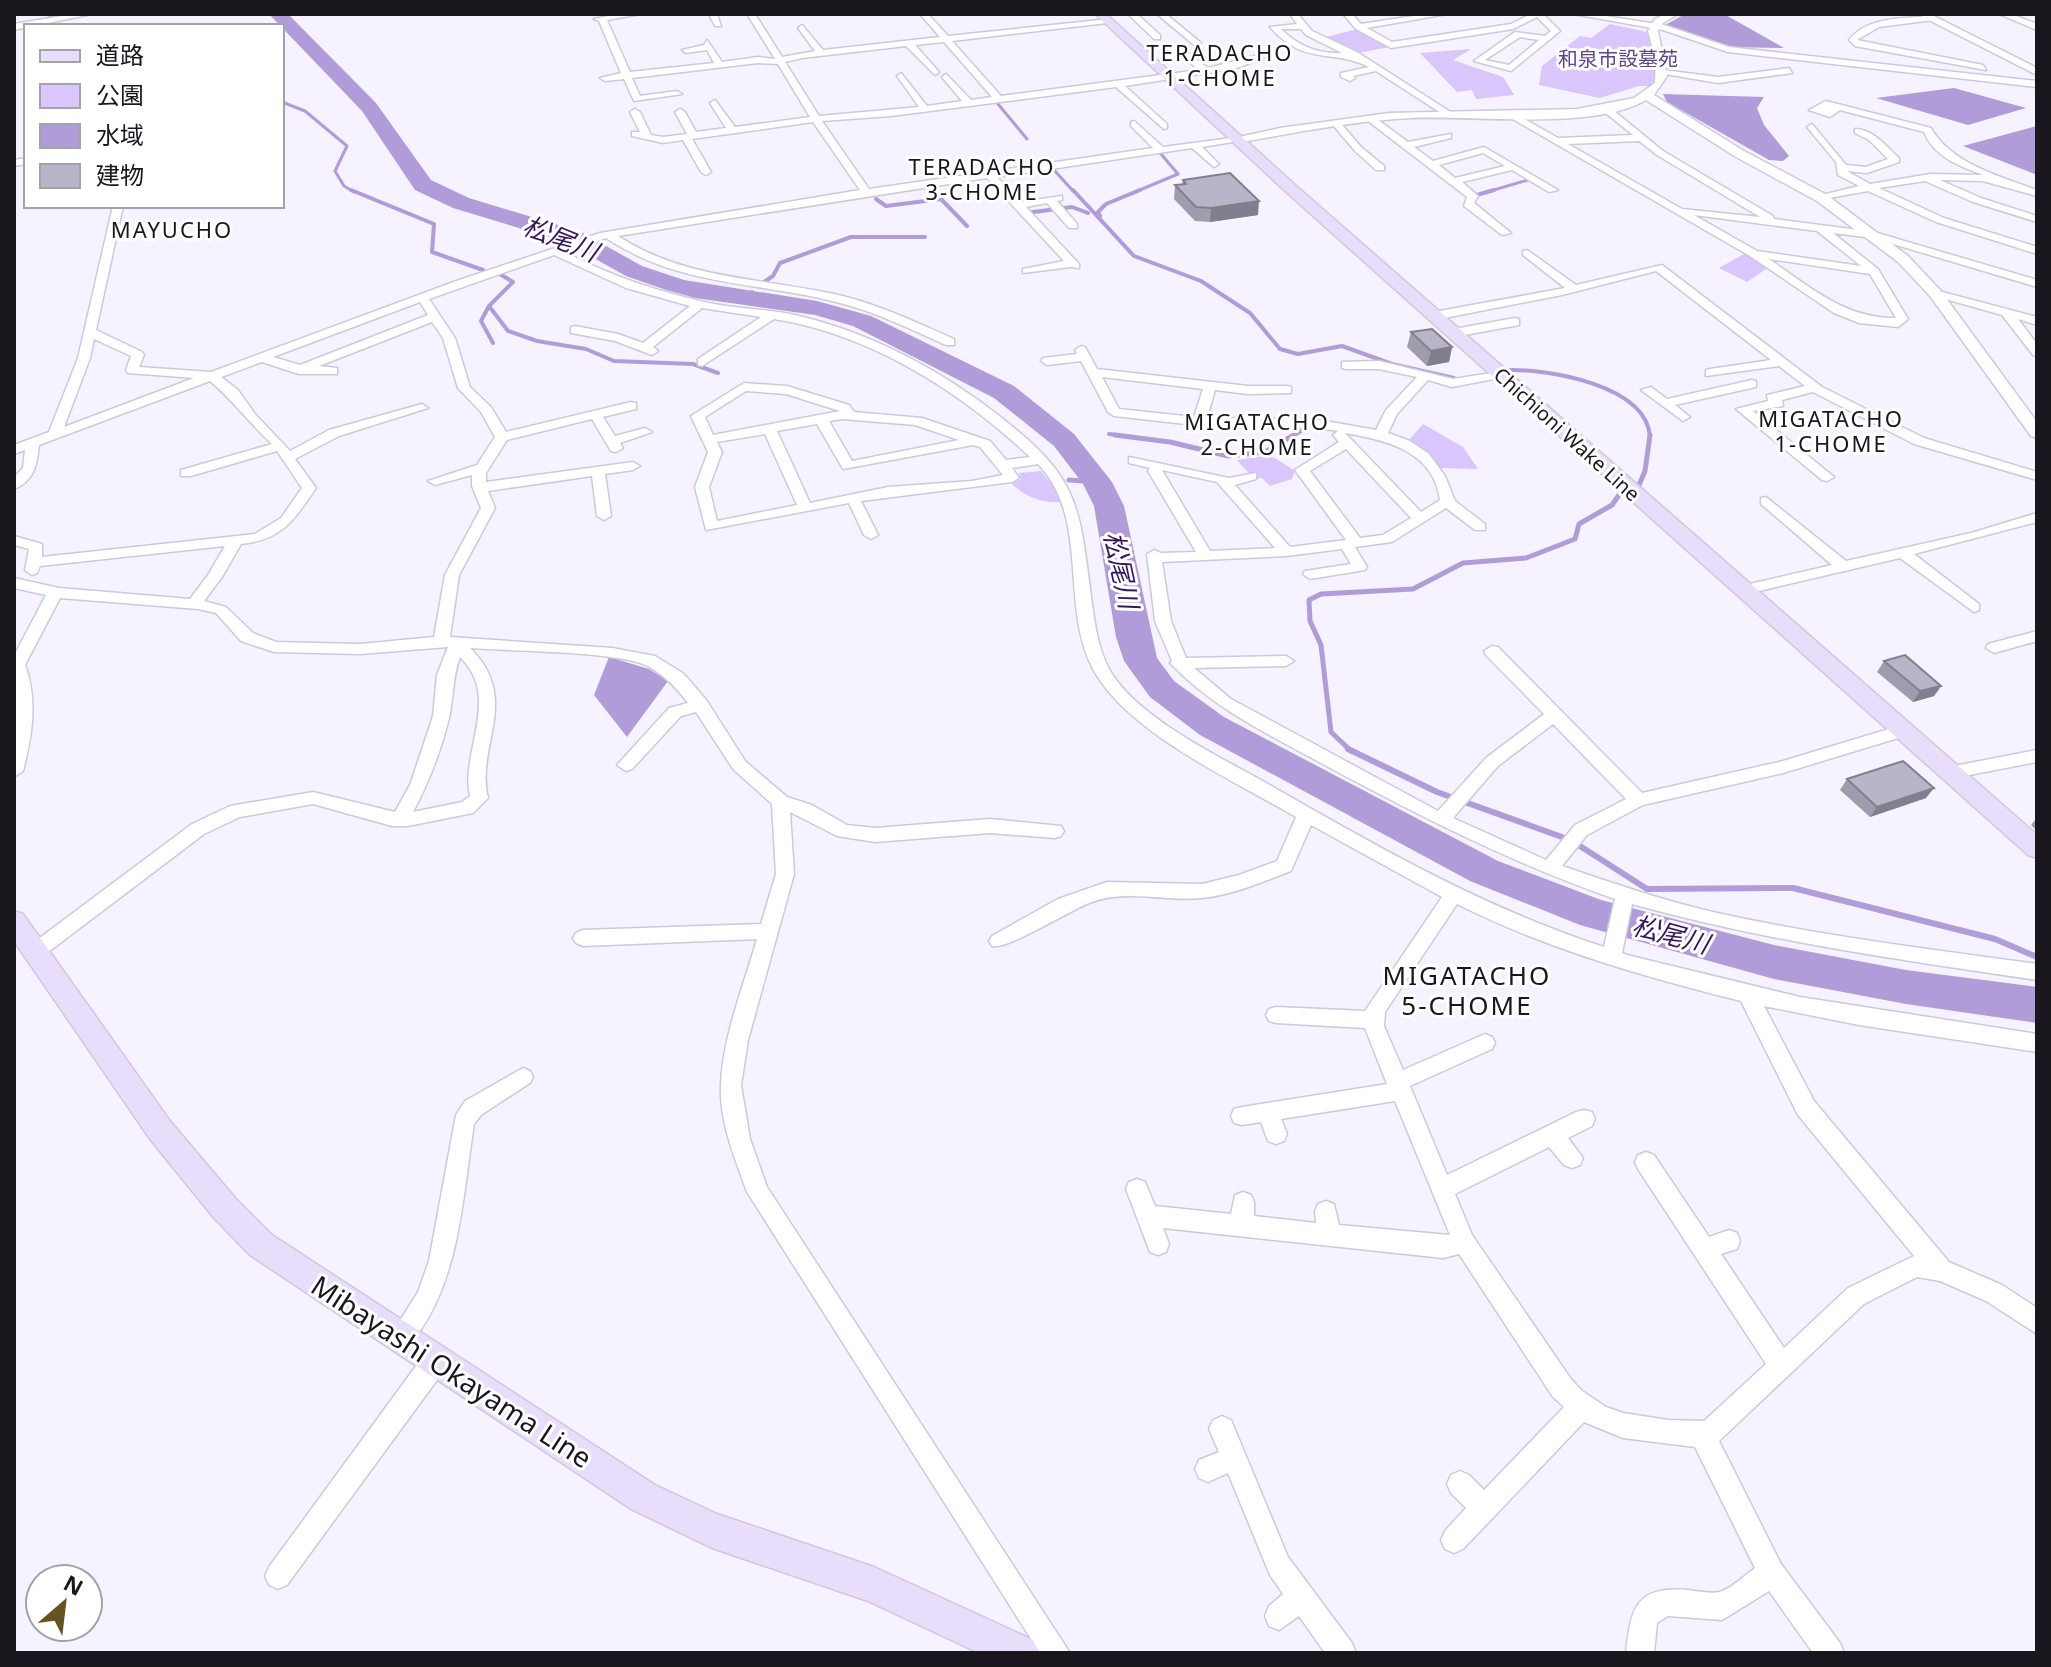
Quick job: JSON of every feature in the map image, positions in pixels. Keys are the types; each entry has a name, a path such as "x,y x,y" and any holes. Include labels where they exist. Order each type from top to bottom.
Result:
{"main road":[{"name":"Chichioni Wake Line","path":"1103,16 1434,316 2037,849"},
{"name":"Mibayashi Okayama Line","path":"14,921 161,1133 224,1211 261,1245 643,1497 712,1530 874,1585 1020,1653"}],"street":[{"path":"37,24 88,14"},
{"path":"637,14 605,17 637,99 678,96 665,71"},
{"path":"713,14 718,24"},
{"path":"751,14 868,194"},
{"path":"924,14 999,99"},
{"path":"1132,14 1156,36 1184,31"},
{"path":"1161,14 1184,31 1222,68"},
{"path":"1294,14 1302,26 1321,40 1354,54 1447,113"},
{"path":"1347,14 1359,27 1391,45 1522,22 1538,14 1545,24 1557,29 1547,39 1511,68 1478,61 1518,34 1547,39"},
{"path":"1359,27 1443,14"},
{"path":"1577,14 1654,28 1714,45 1860,69 2014,82 2036,78"},
{"path":"1654,28 1673,14"},
{"path":"2003,14 2037,27"},
{"path":"1932,15 2036,78 1855,43 1853,40 1860,32 1875,26 1932,15"},
{"path":"605,78 627,69 665,71 780,60 910,45 1103,16"},
{"path":"1508,18 1522,22"},
{"path":"1587,25 1597,18"},
{"path":"1302,26 1274,27 1290,42 1331,60 1354,54"},
{"path":"802,28 821,53"},
{"path":"14,450 422,297 606,234 1336,123 1447,113 1587,112 1605,108 1656,89 1663,73 1654,28"},
{"path":"686,50 708,45 719,64"},
{"path":"910,45 935,72"},
{"path":"1714,45 1725,80"},
{"path":"1178,48 1206,71"},
{"path":"1782,56 1798,81"},
{"path":"635,134 663,140 817,119 925,109 1206,71 1259,59"},
{"path":"1350,78 1344,75 1377,68"},
{"path":"1663,73 1725,80 1789,71"},
{"path":"901,76 925,109"},
{"path":"946,77 969,103"},
{"path":"1117,83 1146,105 1164,126"},
{"path":"910,87 923,85"},
{"path":"942,88 955,87"},
{"path":"1646,95 1740,154 1822,198 1874,235 1935,293 2037,433"},
{"path":"715,103 732,130"},
{"path":"1605,108 1660,153 1778,223"},
{"path":"1836,109 1928,130 1930,140 1947,156 2037,193"},
{"path":"635,112 647,136"},
{"path":"680,112 703,167 717,160"},
{"path":"1509,114 1754,254 1838,311 1859,319 1898,323 1902,319 1874,271 1821,229"},
{"path":"1848,133 1874,118"},
{"path":"1371,119 1473,196 1468,204 1506,233"},
{"path":"1336,123 1380,168"},
{"path":"1134,124 1162,151"},
{"path":"1895,160 1872,138 1815,131 1849,178 1940,220 2037,251"},
{"path":"1408,145 1448,136"},
{"path":"1554,141 1642,138"},
{"path":"1195,146 1214,164"},
{"path":"1432,164 1484,150 1553,190"},
{"path":"1842,168 1867,170 1895,160 1908,161"},
{"path":"1455,181 1514,167"},
{"path":"991,176 1073,265 1027,271"},
{"path":"1822,198 1923,176 2008,181"},
{"path":"1923,176 1977,200 2037,219"},
{"path":"1016,206 1056,204 1074,222"},
{"path":"55,434 90,332 118,208"},
{"path":"1674,209 1874,235 2037,284"},
{"path":"606,234 625,247 677,269 738,283 835,298 885,312 950,342"},
{"path":"555,249 610,278 700,304 771,315 831,329 912,368 996,419 1040,460 1062,487 1093,645 1111,685 1144,716 1183,744 1454,894 1569,944 1749,997 2037,1043"},
{"path":"1754,254 1874,271"},
{"path":"1532,261 1574,289"},
{"path":"1434,316 1574,289 1658,267 1815,388 1919,441 2037,476"},
{"path":"1935,293 2037,321"},
{"path":"422,297 449,338 464,388 486,410 502,437"},
{"path":"575,330 618,338 648,349 670,323 700,304"},
{"path":"2006,312 2037,352"},
{"path":"700,358 771,315"},
{"path":"299,370 436,316"},
{"path":"1454,333 1515,322"},
{"path":"927,332 939,325"},
{"path":"35,562 259,538 286,521 309,488 284,452 250,417 233,393 212,376 132,370 138,355 90,332"},
{"path":"1047,361 1082,353 1114,412 1199,422 1340,427 1406,441 1441,475 1446,501 1480,527"},
{"path":"261,357 299,370 333,371"},
{"path":"1710,373 1780,362"},
{"path":"1346,365 1379,365 1452,383 1500,374"},
{"path":"1731,368 1778,403 1742,409 1752,423 1804,465 1827,477"},
{"path":"1092,372 1210,386 1287,390"},
{"path":"1380,435 1391,413 1426,375"},
{"path":"1664,403 1752,384"},
{"path":"1199,422 1210,386"},
{"path":"711,439 850,415 917,421 985,444 1012,478 972,485 888,491 711,527 702,487 715,452 698,416 744,387 787,390 844,408 850,415"},
{"path":"1772,398 1815,388"},
{"path":"1647,390 1683,417"},
{"path":"400,819 419,785 441,716 452,643 452,575 488,508 479,486 482,468 502,437 631,406"},
{"path":"186,473 284,452 334,433 422,408"},
{"path":"596,415 614,444 645,432"},
{"path":"821,419 848,466 976,440"},
{"path":"1340,427 1337,432 1419,518"},
{"path":"769,429 805,508"},
{"path":"14,485 30,469 33,442"},
{"path":"1310,574 1360,567 1351,544 1302,470 1347,443"},
{"path":"1003,465 1040,460"},
{"path":"1134,460 1226,483 1251,476"},
{"path":"1158,465 1155,471 1206,556"},
{"path":"479,486 493,487 633,466"},
{"path":"435,481 482,468"},
{"path":"598,471 604,516"},
{"path":"1226,483 1286,552"},
{"path":"853,498 871,535"},
{"path":"1446,501 1387,539 1286,552 1154,556 1166,636 1178,663 1197,684 1225,703 1441,820 1549,869 1624,897 1712,919 1853,946 2037,972"},
{"path":"1766,501 1785,524 1844,567"},
{"path":"1742,590 1903,553 2037,517"},
{"path":"14,540 37,547 35,562 20,583 55,592 194,604 221,610 247,637 274,647 360,649 452,643 612,653 649,660 678,678 701,705 739,765 781,802 806,810 843,831 875,835 990,826 1055,831"},
{"path":"194,604 215,577 234,543"},
{"path":"1903,553 1974,607"},
{"path":"14,771 22,743 23,679 17,665 55,592"},
{"path":"2020,626 2036,636"},
{"path":"1994,648 2036,636"},
{"path":"36,951 198,829 236,811 313,798 400,819 467,808 479,798 476,785 487,686 482,670 452,643"},
{"path":"1492,651 1638,800"},
{"path":"1178,663 1286,661"},
{"path":"626,765 675,712 701,705"},
{"path":"1441,820 1482,769 1520,735 1553,716"},
{"path":"1549,869 1581,830 1638,800 1783,767 1902,731"},
{"path":"1949,773 2037,756"},
{"path":"781,802 785,874 738,1040 731,1085 739,1139 758,1192 1056,1653"},
{"path":"999,941 1065,904 1107,889 1202,891 1242,882 1284,866 1307,813"},
{"path":"1454,894 1375,1010 1373,1020 1464,1242 1562,1388 1580,1408 1627,1430 1703,1436 1716,1429 1781,1365 1807,1346 1856,1296 1916,1266 1941,1270 1994,1293 2037,1321"},
{"path":"1611,954 1624,897"},
{"path":"583,938 630,946 769,931"},
{"path":"1749,997 1806,1108 1941,1270"},
{"path":"1276,1015 1373,1020"},
{"path":"1242,1116 1399,1087 1485,1043"},
{"path":"401,1338 427,1299 441,1261 464,1122 473,1108 523,1077"},
{"path":"1268,1112 1276,1134"},
{"path":"1442,1189 1584,1119"},
{"path":"1552,1135 1572,1158"},
{"path":"1646,1162 1781,1365"},
{"path":"1137,1189 1158,1244"},
{"path":"1242,1226 1243,1202"},
{"path":"1326,1211 1328,1234"},
{"path":"1148,1216 1443,1247 1464,1242"},
{"path":"1704,1249 1729,1241"},
{"path":"278,1576 436,1360"},
{"path":"1454,1540 1580,1408"},
{"path":"1222,1429 1279,1566 1342,1653"},
{"path":"1703,1436 1772,1573 1830,1653"},
{"path":"1208,1469 1234,1458"},
{"path":"1460,1484 1485,1509"},
{"path":"1640,1653 1644,1616 1665,1602 1722,1606 1772,1573"},
{"path":"1279,1616 1300,1596"}],"green space":[{"name":"和泉市設墓苑","path":"1610,24 1647,32 1658,74 1650,86 1639,86 1600,98 1539,85 1542,66 1580,36 1591,38"},
{"path":"1358,29 1390,47 1358,53 1322,38"},
{"path":"1471,49 1453,60 1503,77 1514,95 1476,99 1472,90 1457,92 1420,53"},
{"path":"1746,253 1769,267 1747,282 1719,268"},
{"path":"1423,424 1463,447 1478,469 1440,468 1410,439"},
{"path":"1270,455 1295,471 1292,479 1270,486 1262,478 1254,479 1237,460"},
{"path":"1041,471 1049,481 1054,480 1061,502 1033,498 1011,482 1021,480 1019,473"}],"water":[{"path":"1685,14 1724,14 1784,48 1729,47 1665,25"},
{"path":"1954,88 2026,108 1968,125 1876,98"},
{"path":"1663,94 1764,97 1757,108 1764,125 1789,156 1783,161 1769,160 1667,102"},
{"path":"2037,126 2037,175 1963,146"},
{"path":"609,657 649,669 668,681 627,737 594,695"}],"building":[{"path":"1230,173 1259,201 1211,208 1196,207 1175,185 1186,184 1183,180"},
{"path":"1432,329 1452,347 1431,351 1411,332"},
{"path":"1905,655 1941,686 1920,691 1884,661"},
{"path":"1903,761 1934,788 1877,807 1847,779"}],"waterway":[{"path":"45,24 41,21 59,14"},
{"name":"松尾川","path":"278,14 369,107 423,185 461,203 573,237 634,271 675,285 695,291 817,308 862,321 896,335 1004,392 1064,440 1097,482 1109,506 1133,637 1141,661 1162,689 1212,726 1484,871 1594,914 1774,962 1906,987 2037,1005"},
{"path":"921,14 942,38"},
{"path":"284,103 305,111 347,146 335,171 344,186 354,192"},
{"path":"998,104 1027,139"},
{"path":"1135,192 1178,174 1161,154"},
{"path":"1054,170 1074,192"},
{"path":"1487,192 1531,179"},
{"path":"351,190 434,224 432,252 483,270"},
{"path":"1073,190 1134,256 1201,281 1250,313 1280,349 1298,354 1342,346 1392,364 1454,378"},
{"path":"1100,216 1098,212 1106,204 1140,190"},
{"path":"1477,195 1494,190"},
{"path":"876,199 886,206 941,199 967,226"},
{"path":"1026,213 1072,207 1088,213"},
{"path":"764,282 773,276 780,263 851,237 925,237"},
{"path":"489,306 513,282 498,273"},
{"name":"松尾川","path":"745,298 752,292"},
{"path":"489,306 508,331 537,341 586,349 614,361 693,364 718,373"},
{"path":"489,306 481,321 493,343"},
{"path":"1508,370 1570,377 1614,393 1632,404 1645,419 1650,436"},
{"path":"1291,437 1306,428"},
{"path":"1109,434 1131,437"},
{"path":"1115,435 1170,442 1228,456 1265,452 1294,435"},
{"path":"1639,485 1645,471 1650,436"},
{"path":"1069,480 1097,482"},
{"path":"1350,750 1331,732 1321,645 1310,621 1309,600 1321,594 1413,589 1463,563 1526,558 1575,539 1579,524 1612,505 1619,495"},
{"path":"1350,750 1437,792 1562,837"},
{"path":"1580,846 1647,889 1793,888 1995,939 2037,957"}],"district":[{"name":"TERADACHO 1-CHOME","path":"1220,64"},
{"name":"TERADACHO 3-CHOME","path":"982,178"},
{"name":"MAYUCHO","path":"172,229"},
{"name":"MIGATACHO 1-CHOME","path":"1831,430"},
{"name":"MIGATACHO 2-CHOME","path":"1257,434"},
{"name":"MIGATACHO 5-CHOME","path":"1467,990"}]}
